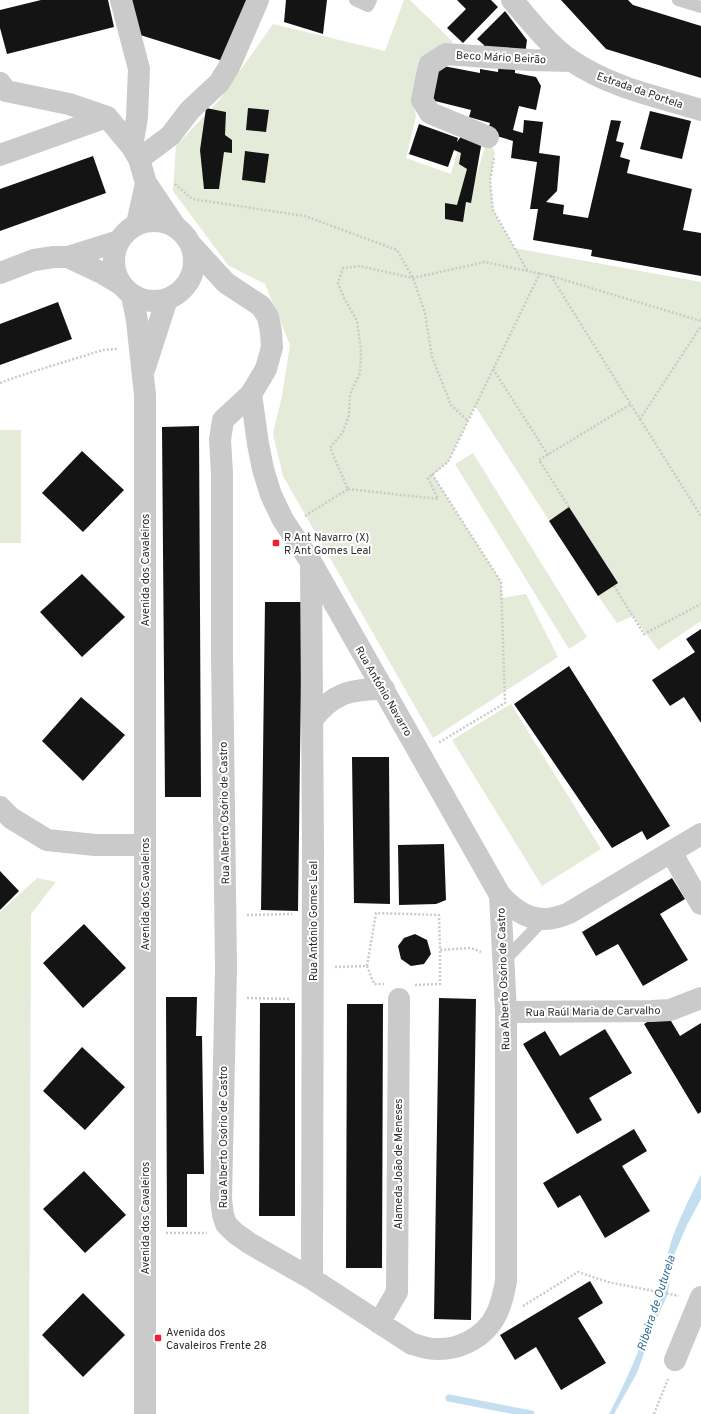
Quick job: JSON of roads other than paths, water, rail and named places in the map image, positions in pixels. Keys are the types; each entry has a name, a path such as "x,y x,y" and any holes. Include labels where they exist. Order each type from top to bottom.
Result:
{"street":[{"path":"120,0 139,69 136,153 146,183 175,226 185,234 192,246 226,283 261,306 268,317 272,347 266,370 252,394"},
{"path":"136,153 170,136 190,110 219,83 230,67 258,0"},
{"name":"Estrada da Portela","path":"512,0 553,46 571,61 593,74 627,87 701,110"},
{"name":"Beco Mário Beirão","path":"488,137 430,113 422,100 429,65 446,54 529,60 571,61"},
{"path":"0,82 6,91 69,104 107,117 136,153"},
{"path":"0,155 107,117"},
{"path":"137,224 146,183"},
{"path":"127,290 116,275 114,263 115,251 119,241 127,231 137,224 149,220 162,221 175,226"},
{"path":"0,273 34,260 54,257 68,257 119,241"},
{"path":"68,257 102,273 143,300 155,301 167,299 178,293 188,284 193,272 195,259 192,246"},
{"path":"188,284 226,283"},
{"name":"Avenida dos Cavaleiros","path":"127,290 143,374 145,395 145,1414"},
{"name":"Avenida dos Cavaleiros","path":"143,374 167,299"},
{"name":"Rua António Navarro","path":"252,394 258,444 263,469 271,494 288,527 384,689 500,895 511,907 528,916 544,919 557,918 569,913 701,834"},
{"name":"Rua Alberto Osório de Castro","path":"252,394 223,420 220,440 222,472 222,655 225,915 221,1199 223,1215 226,1224 234,1233 249,1243 312,1279 412,1344 427,1348 453,1347 466,1344 488,1327 497,1314 506,1281 506,1012 500,895"},
{"name":"Rua António Gomes Leal","path":"310,562 313,914 312,1279"},
{"path":"312,720 331,700 344,694 361,690 384,689"},
{"path":"0,807 10,818 47,840 95,845 145,845"},
{"path":"671,852 701,904"},
{"name":"Alameda João de Meneses","path":"379,1323 397,1292 400,989"},
{"name":"Rua Raúl Maria de Carvalho","path":"506,1012 670,1010 701,998"},
{"path":"675,1360 701,1296"}],"lane":[{"path":"355,0 368,6 371,0"},
{"path":"678,0 701,7"},
{"path":"504,961 544,919"}],"water":[{"name":"Ribeira de Outurela","path":"701,1175 701,1199 687,1225 675,1253 667,1296 655,1323 637,1373 614,1414 609,1414 644,1338 660,1290 671,1242 681,1216"}],"waterway":[{"path":"449,1398 531,1414"}],"place":[{"name":"R Ant Navarro (X) R Ant Gomes Leal","path":"276,543"},
{"name":"Avenida dos Cavaleiros Frente 28","path":"158,1338"}]}
